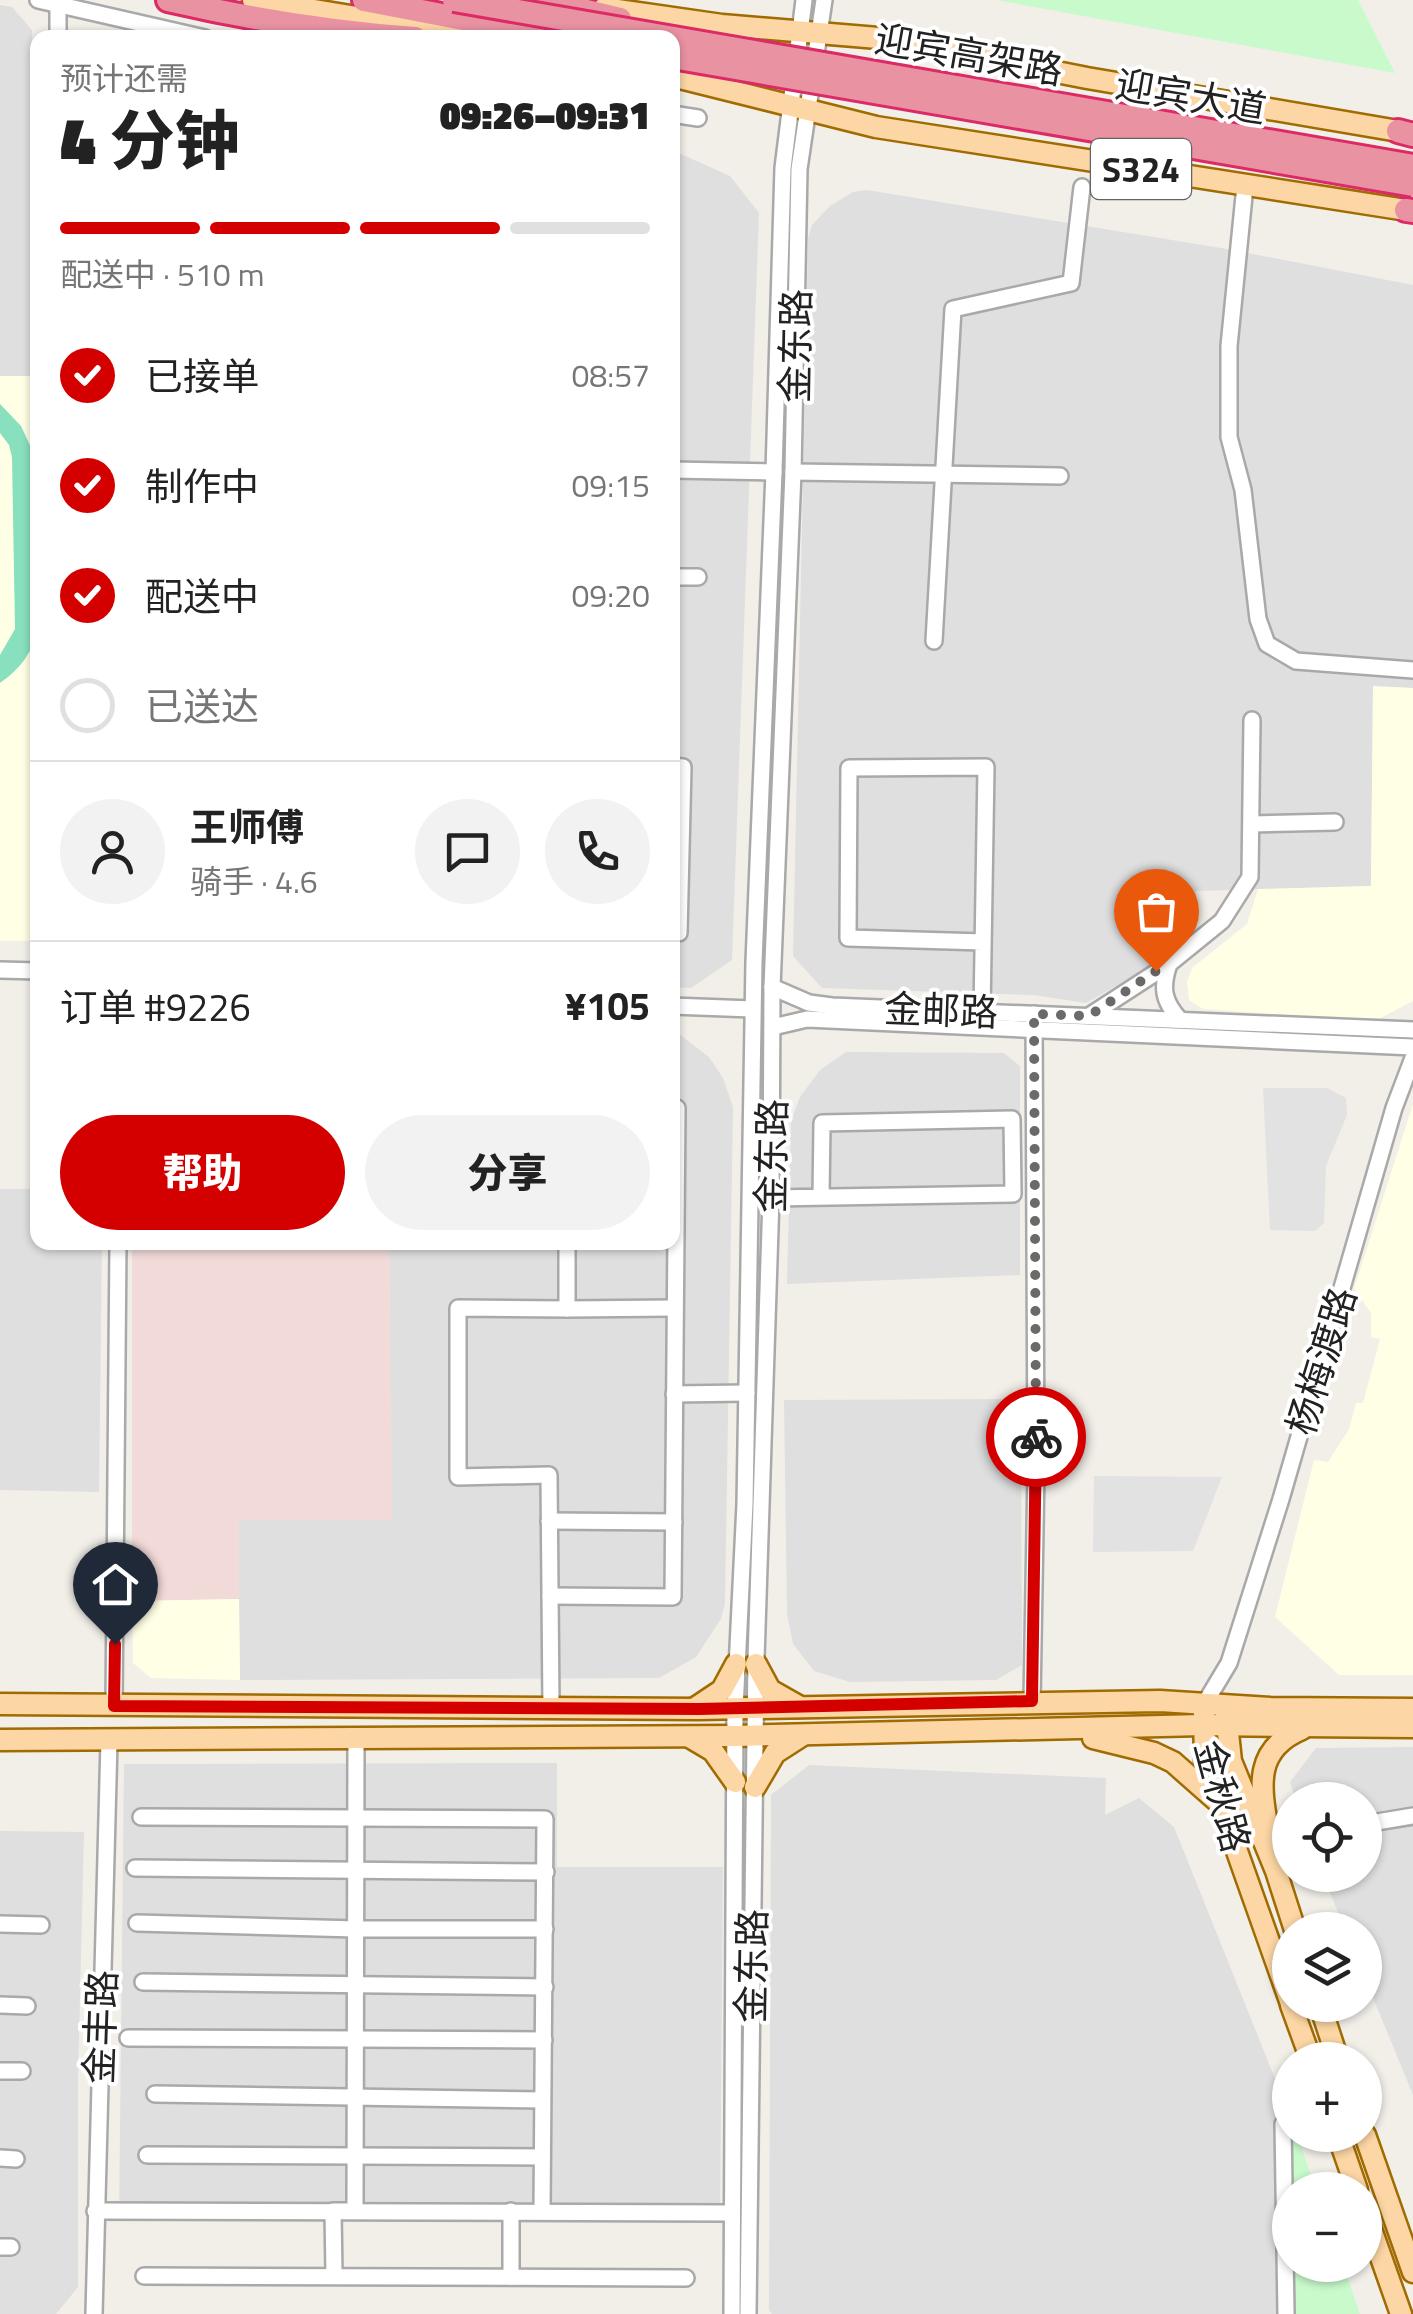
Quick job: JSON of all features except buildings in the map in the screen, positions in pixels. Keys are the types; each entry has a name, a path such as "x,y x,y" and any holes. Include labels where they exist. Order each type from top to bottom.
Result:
{"highway":[{"path":"168,0 240,17 333,30"},
{"path":"364,0 520,30"},
{"name":"迎宾高架路","path":"454,0 635,30"},
{"path":"541,0 663,30"},
{"path":"680,34 720,44"},
{"name":"迎宾高架路","path":"680,37 1413,166"},
{"name":"迎宾高架路","path":"680,58 1413,185"},
{"path":"680,67 800,80"}],"main road":[{"path":"253,0 435,30"},
{"name":"迎宾大道","path":"553,0 722,26 890,39 1087,78 1409,133"},
{"name":"S324","path":"680,78 876,126 1411,211"},
{"path":"693,1709 722,1690 746,1664 779,1698 812,1708"},
{"path":"0,1704 746,1709 1032,1701 1219,1711 1413,1709"},
{"path":"0,1740 689,1737 1062,1730 1203,1725 1219,1711"},
{"path":"1219,1711 1306,1727 1413,1727"},
{"name":"金秋路","path":"1219,1711 1231,1762 1272,1861"},
{"name":"金秋路","path":"1203,1725 1205,1761 1272,1950"},
{"path":"1272,1848 1262,1791 1264,1767 1274,1745 1306,1727"},
{"path":"1062,1730 1154,1753 1182,1768 1219,1802"},
{"path":"689,1737 712,1751 745,1784 775,1753 803,1735"},
{"path":"1371,2152 1413,2272"},
{"path":"1382,2260 1401,2314"}],"street":[{"path":"38,0 170,30"},
{"name":"金东路","path":"804,0 810,32"},
{"name":"金东路","path":"748,2314 746,1393 752,1214 752,1009 783,168 799,107 810,32 824,0"},
{"path":"58,4 58,30"},
{"name":"金东路","path":"746,1664 771,1198 772,987 793,472 799,107"},
{"path":"680,115 698,118"},
{"path":"1246,186 1229,346 1229,437 1244,490 1258,620 1267,644 1296,661 1413,670"},
{"path":"934,641 953,309 1071,284 1082,188"},
{"path":"680,470 774,472"},
{"path":"793,472 1060,476"},
{"path":"680,577 698,577"},
{"path":"1089,1016 1169,964 1222,920 1250,877 1252,720"},
{"path":"680,766 684,766 680,900"},
{"path":"982,1012 986,768 849,768 848,938 983,942"},
{"path":"1252,824 1336,822"},
{"path":"1169,964 1164,991 1170,1009 1180,1020"},
{"path":"0,970 30,971"},
{"name":"金邮路","path":"772,987 809,1003 982,1012 1034,1022 1089,1016 1413,1030"},
{"path":"680,1006 752,1009"},
{"name":"金邮路","path":"773,1027 808,1020 1034,1022 1413,1047"},
{"path":"1032,1701 1036,1471 1034,1022"},
{"name":"杨梅渡路","path":"1219,1711 1229,1663 1394,1108 1413,1058"},
{"path":"771,1198 1013,1194 1012,1119 822,1123 821,1197"},
{"path":"114,1706 118,1250"},
{"path":"566,1309 567,1250"},
{"path":"550,1596 673,1597 674,1250"},
{"path":"551,1708 549,1475 458,1477 458,1308 674,1308"},
{"path":"674,1394 746,1393"},
{"path":"549,1521 674,1522"},
{"path":"355,2210 356,1738"},
{"name":"金丰路","path":"94,2314 109,1740"},
{"name":"金东路","path":"732,2314 745,1784"},
{"path":"1382,1821 1413,1816"},
{"path":"142,1817 546,1819 542,2211"},
{"path":"135,1868 546,1872"},
{"path":"137,1923 546,1929"},
{"path":"0,1924 41,1925"},
{"path":"143,1982 545,1987"},
{"path":"0,2005 27,2006"},
{"path":"128,2038 544,2040"},
{"path":"0,2071 22,2071"},
{"path":"156,2094 542,2100"},
{"path":"1283,2152 1286,2314"},
{"path":"148,2155 542,2157"},
{"path":"95,2210 732,2213"},
{"path":"333,2211 334,2276"},
{"path":"511,2211 511,2277"},
{"path":"144,2276 686,2278"}],"shaded area":[{"path":"0,5 12,7 32,30 30,376 0,376"},
{"path":"680,154 730,176 759,213 732,960 691,988 680,987"},
{"path":"867,190 1227,249 1413,285 1413,688 1373,687 1371,886 1196,891 1181,949 1086,1003 1033,995 822,988 793,956 808,239 812,225 830,206 853,192"},
{"path":"0,376 30,376 30,941 0,941"},
{"path":"1373,686 1413,688 1413,1001 1375,1021 1203,1009 1189,1000 1187,982 1192,968 1247,924 1258,889 1371,886"},
{"path":"680,1035 709,1057 723,1078 733,1107 725,1603 721,1619 696,1657 659,1678 240,1680 238,1520 391,1520 389,1250 680,1250"},
{"path":"846,1052 1004,1053 1020,1066 1020,1275 787,1284 791,1121 800,1097 820,1070"},
{"path":"1263,1088 1327,1088 1346,1098 1347,1115 1326,1166 1324,1223 1315,1231 1270,1230"},
{"path":"1413,1104 1413,1675 1339,1675 1275,1617 1314,1460 1328,1462 1349,1429 1356,1403 1363,1403 1380,1339 1371,1337 1371,1313 1354,1289"},
{"path":"0,1189 30,1189 30,1250 102,1250 99,1492 0,1490"},
{"path":"132,1250 389,1250 392,1520 239,1520 239,1599 132,1601"},
{"path":"1021,1399 1022,1665 996,1680 850,1682 814,1671 793,1644 787,1614 784,1400"},
{"path":"1094,1476 1222,1477 1193,1551 1093,1552"},
{"path":"239,1599 240,1680 151,1678 133,1663 132,1601"},
{"path":"1413,1747 1413,2095 1382,2019 1382,1912 1338,1912 1330,1892 1382,1892 1382,1782 1290,1782 1316,1748"},
{"path":"557,1763 557,1867 723,1867 720,2223 119,2220 124,1764"},
{"path":"809,1765 1106,1778 1105,1815 1139,1798 1174,1827 1272,2071 1272,2152 1290,2152 1290,2172 1272,2172 1272,2282 1294,2282 1295,2314 772,2314 771,1795"},
{"path":"0,1831 84,1832 78,2287 56,2314 0,2314"}],"green space":[{"path":"996,0 1358,0 1395,73"},
{"path":"0,404 21,426 30,445 30,650 0,683 0,655 15,629 12,457 0,433"},
{"path":"1291,2152 1303,2152 1310,2172 1292,2172"},
{"path":"1294,2282 1349,2282 1360,2314 1295,2314"}],"way so far":[{"path":"1036,1437 1034,1014 1089,1016 1156,971"}],"route":[{"path":"115,1644 114,1706 699,1709 1032,1701 1036,1437"}]}
